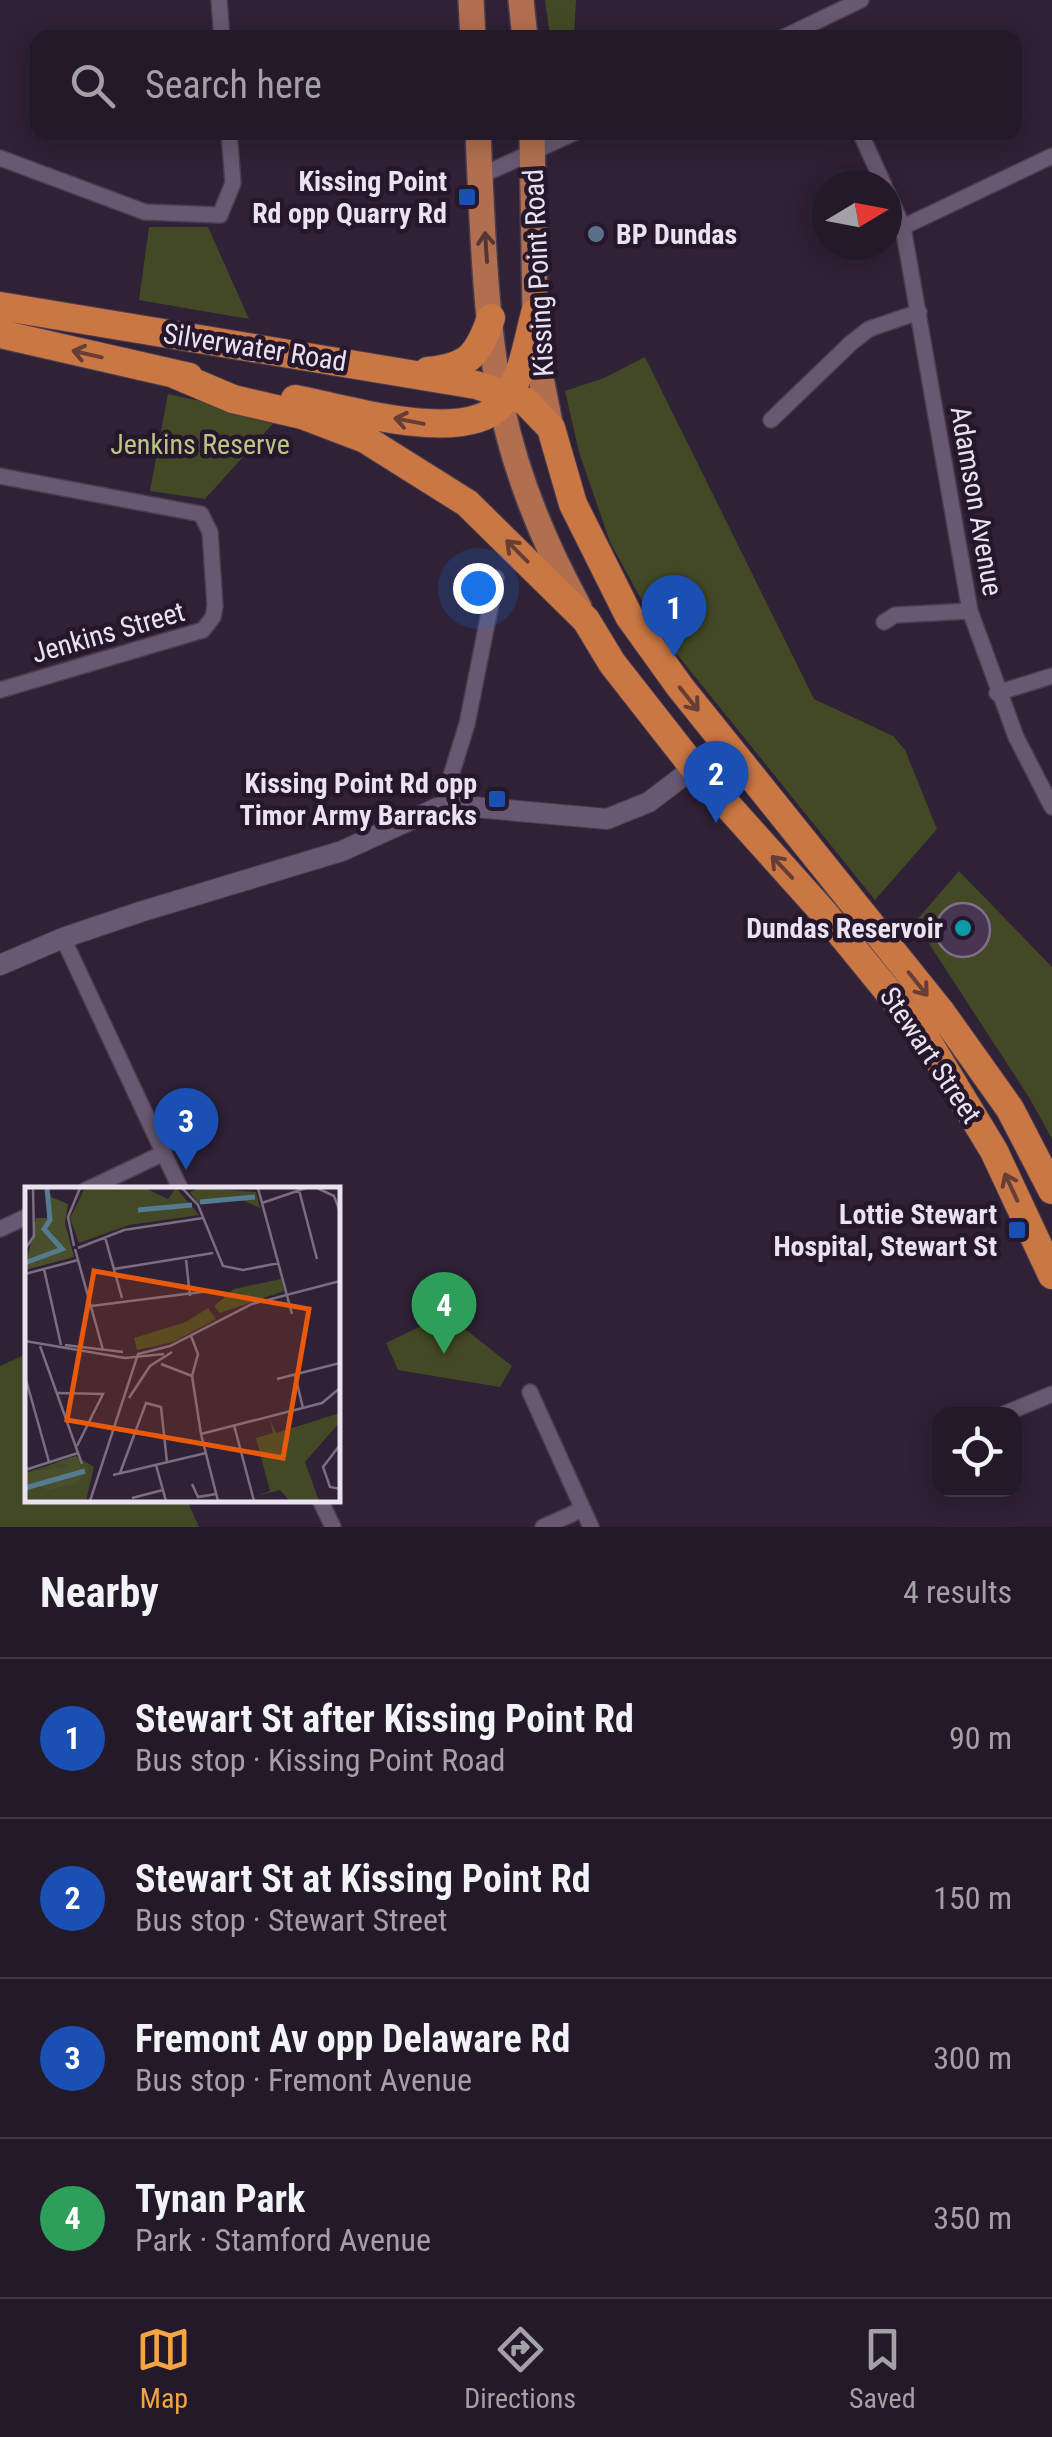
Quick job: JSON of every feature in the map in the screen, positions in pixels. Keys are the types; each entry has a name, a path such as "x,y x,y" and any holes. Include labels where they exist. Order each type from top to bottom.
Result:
{"highway":[{"name":"Silverwater Road","path":"0,306 406,373 503,396 535,408 551,428"},
{"path":"503,396 520,373 534,313"},
{"path":"406,373 460,364 479,349 491,318"},
{"name":"Silverwater Road","path":"0,334 174,374 431,425 464,425 503,396"},
{"name":"Silverwater Road","path":"174,374 233,399 302,415 365,439 467,503 586,620"},
{"name":"Kissing Point Road","path":"551,428 574,504 629,616 725,744"},
{"name":"Kissing Point Road","path":"586,620 612,663 695,770"},
{"name":"Stewart Street","path":"725,744 964,1042 1022,1128 1052,1190"},
{"name":"Stewart Street","path":"695,770 824,913 923,1034 994,1151 1052,1275"}],"main road":[{"path":"471,0 473,30"},
{"path":"521,0 524,30"},
{"name":"Kissing Point Road","path":"478,140 491,318 518,468 541,534 586,620"},
{"name":"Kissing Point Road","path":"533,142 534,313 551,428"}],"street":[{"path":"219,0 221,30"},
{"path":"815,30 861,0"},
{"path":"0,158 145,212 220,215 233,183 230,140"},
{"name":"Adamson Avenue","path":"864,140 877,170"},
{"path":"480,176 533,142"},
{"path":"903,227 1052,156"},
{"name":"Adamson Avenue","path":"903,227 970,611 998,693 1052,807"},
{"path":"770,420 851,342 869,330 919,312"},
{"name":"Jenkins Street","path":"0,476 201,514 210,532 215,606 210,624 203,630 0,690"},
{"path":"451,805 450,780 467,724 496,578"},
{"path":"884,622 895,615 970,611"},
{"path":"998,693 1052,676"},
{"path":"0,965 63,938 342,852 422,814 451,805 607,818 649,802 725,744"},
{"path":"63,938 180,1187"},
{"path":"92,1187 164,1152"},
{"path":"0,1229 25,1217"},
{"path":"530,1392 591,1527"},
{"path":"1021,1407 1052,1394"},
{"path":"321,1502 332,1527"},
{"path":"543,1527 583,1510"}],"green space":[{"path":"545,0 576,0 574,30 549,30"},
{"path":"149,227 208,227 249,319 139,300"},
{"path":"645,357 814,699 893,736 905,750 937,829 875,900 659,632 610,542 579,452 565,391 604,378"},
{"name":"Jenkins Reserve","path":"168,394 278,418 205,499 150,491"},
{"path":"959,871 1052,967 1052,1139 915,922"},
{"path":"446,1314 512,1366 500,1387 398,1370 386,1343"},
{"path":"25,1355 25,1502 188,1502 199,1527 0,1527 0,1366"}],"building":[{"name":"Dundas Reservoir","path":"963,903 982,911 990,930 982,949 963,957 944,949 936,930 944,911"}],"place":[{"name":"Kissing Point Rd opp Quarry Rd","path":"467,197"},
{"name":"BP Dundas","path":"596,234"},
{"name":"Stewart St after Kissing Point Rd","path":"674,657"},
{"name":"Kissing Point Rd opp Timor Army Barracks","path":"497,799"},
{"name":"Stewart St at Kissing Point Rd","path":"716,823"},
{"name":"Dundas Reservoir","path":"963,928"},
{"name":"Fremont Av opp Delaware Rd","path":"186,1170"},
{"name":"Lottie Stewart Hospital, Stewart St","path":"1017,1230"},
{"name":"Tynan Park","path":"444,1354"}]}
